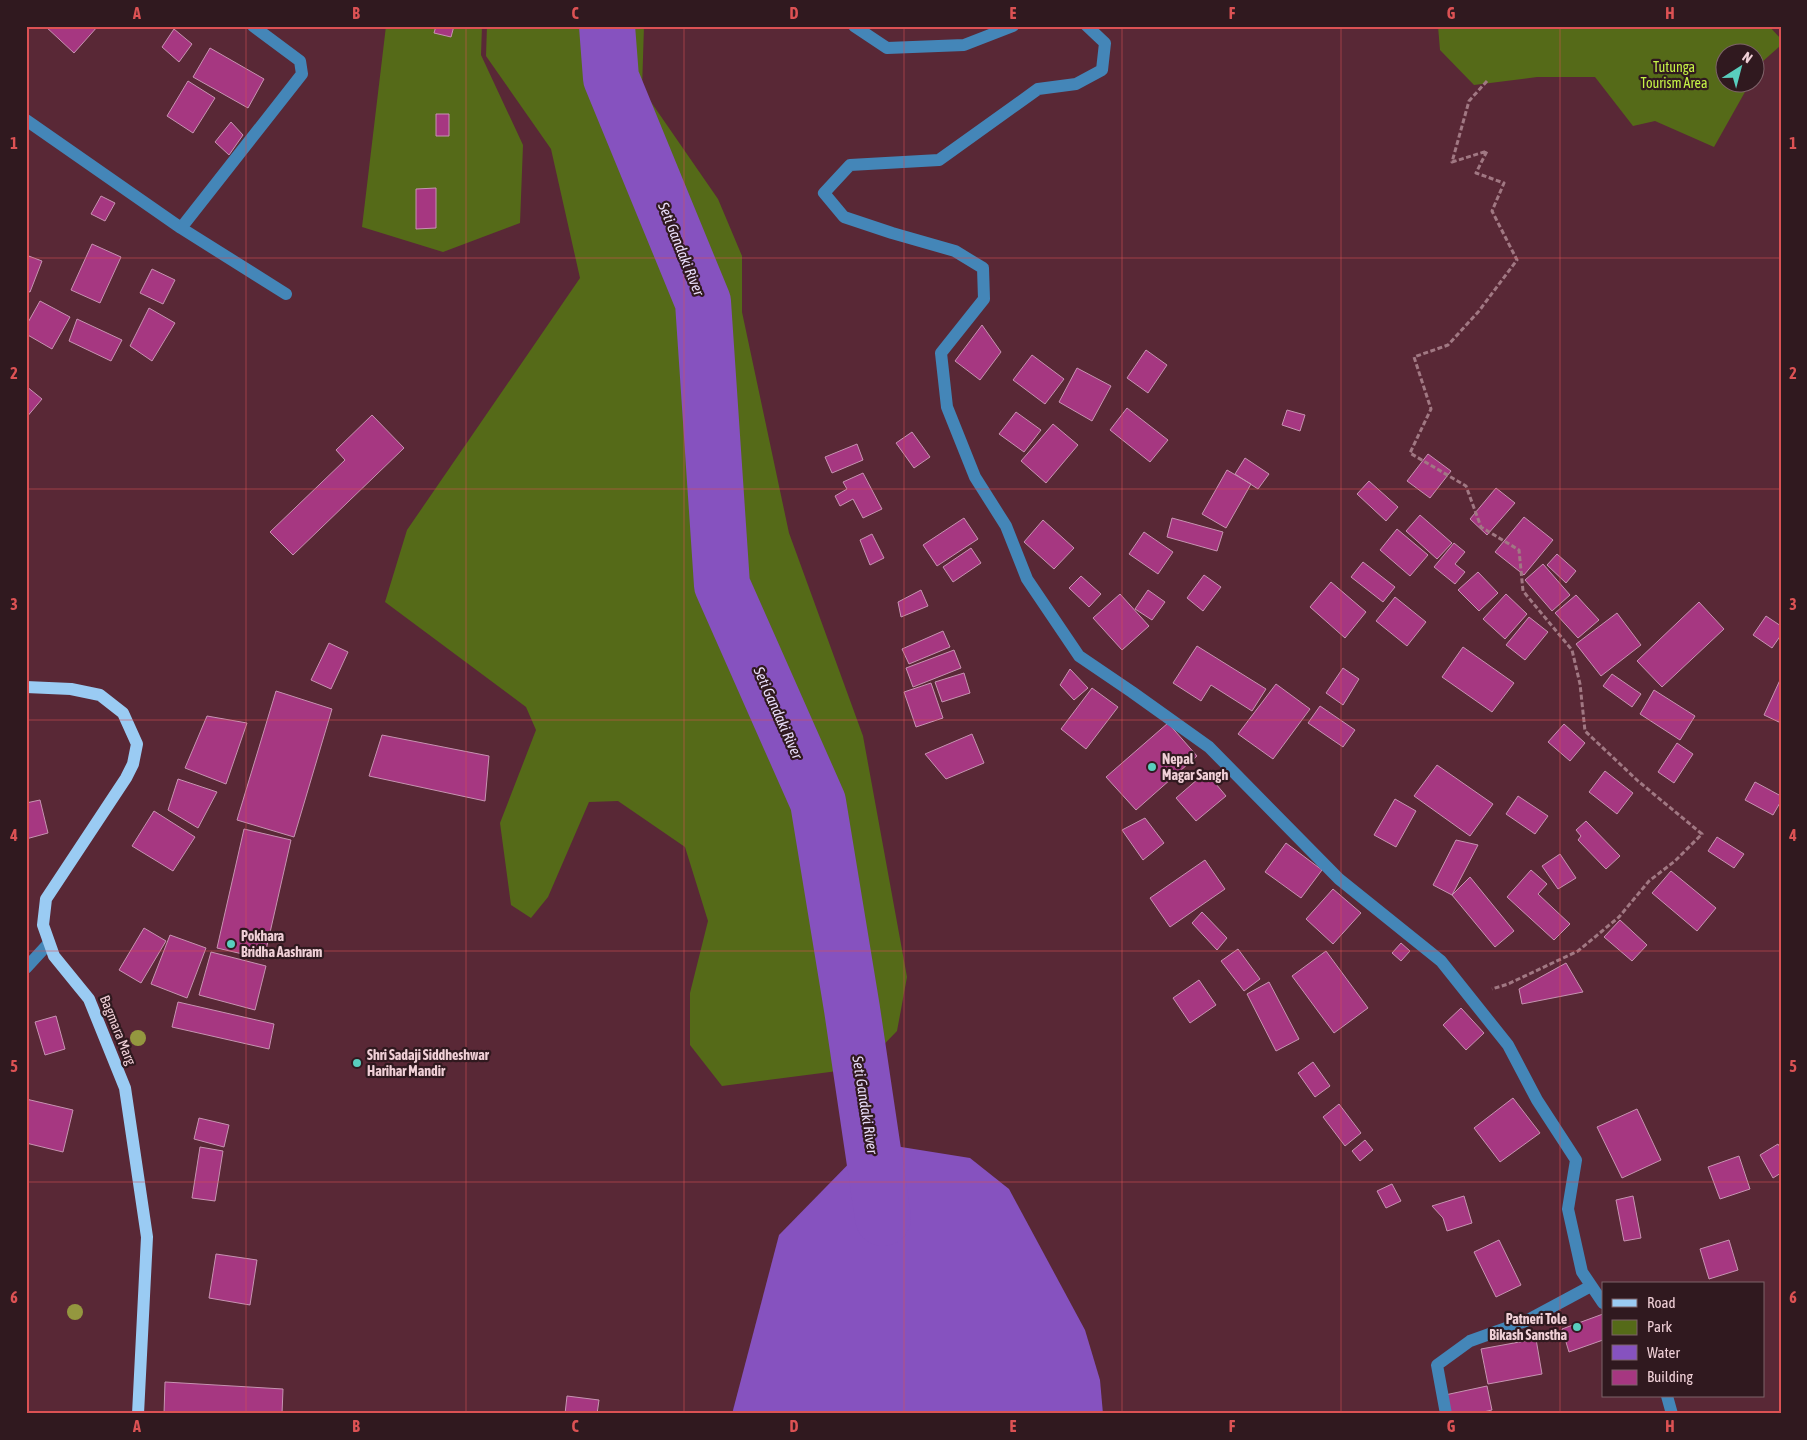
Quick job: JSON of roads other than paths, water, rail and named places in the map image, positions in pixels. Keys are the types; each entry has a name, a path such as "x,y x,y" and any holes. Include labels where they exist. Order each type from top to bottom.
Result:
{"main road":[{"name":"Bagmara Marg","path":"26,687 71,689 100,695 123,712 137,744 133,764 126,778 46,899 43,925 54,956 90,998 125,1088 147,1237 138,1414"}],"street":[{"path":"181,228 302,74 300,61 253,26"},
{"path":"854,26 887,48 964,46 1013,26"},
{"path":"1087,26 1105,43 1102,70 1076,84 1038,89 939,160 850,165 824,193 844,217 955,251 983,268 984,299 940,353 947,407 975,477 1006,526 1028,579 1079,656 1209,747 1339,879 1441,961 1508,1045 1537,1100 1576,1160 1568,1209 1582,1272 1602,1301"},
{"path":"26,120 181,228 286,294"},
{"path":"26,968 49,944"},
{"path":"1446,1414 1437,1365 1470,1341 1526,1321 1591,1286"},
{"path":"1668,1398 1672,1414"}],"water":[{"path":"870,1142 970,1158 1009,1189 1085,1330 1100,1380 1103,1414 732,1414 779,1235"}],"waterway":[{"name":"Seti Gandaki River","path":"607,26 611,78 703,302 722,585 818,802 852,1009 883,1218"}],"place":[{"name":"Nepal Magar Sangh","path":"1152,767"},
{"name":"Pokhara Bridha Aashram","path":"231,944"},
{"name":"Shri Sadaji Siddheshwar Harihar Mandir","path":"357,1063"},
{"name":"Patneri Tole Bikash Sanstha","path":"1577,1327"}],"park label":[{"name":"Tutunga Tourism Area","path":"1674,76"}]}
